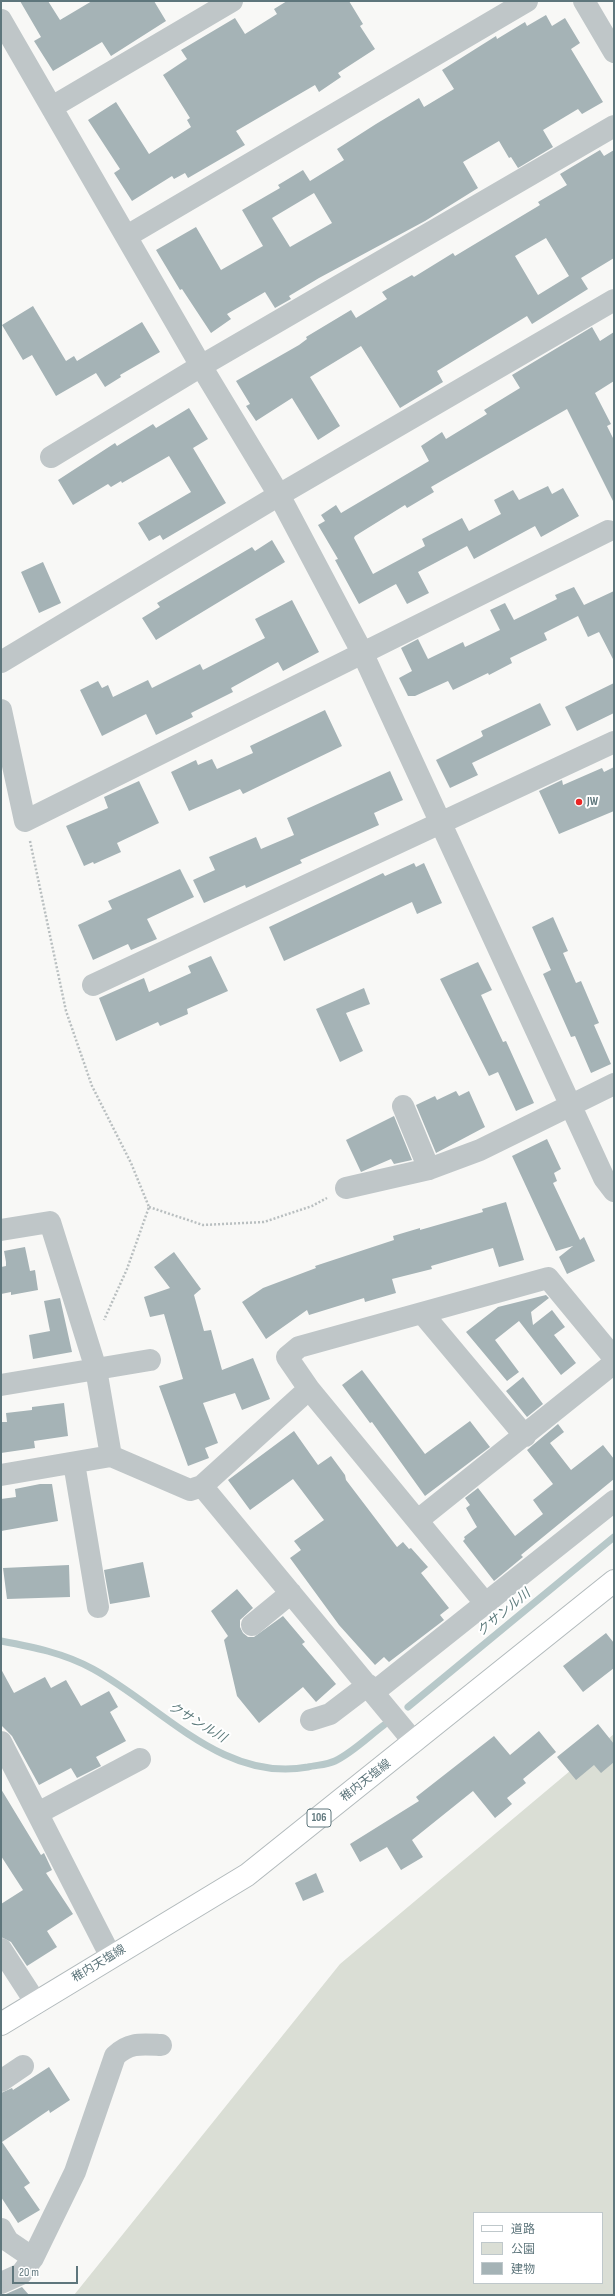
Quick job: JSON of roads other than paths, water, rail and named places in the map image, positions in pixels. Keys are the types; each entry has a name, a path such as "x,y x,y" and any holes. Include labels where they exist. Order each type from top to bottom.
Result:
{"main road":[{"name":"稚内天塩線","path":"1,2024 247,1875 614,1580"}],"street":[{"path":"52,107 232,1"},
{"path":"127,236 527,1"},
{"path":"584,1 614,52"},
{"path":"1,20 201,366 279,495 362,652 604,1178 614,1191"},
{"path":"51,457 201,366 614,126"},
{"path":"1,662 279,495 614,300"},
{"path":"1,710 25,821 362,652 608,531"},
{"path":"94,985 614,742"},
{"path":"346,1188 429,1170 480,1150 614,1084"},
{"path":"403,1106 429,1170"},
{"path":"1,1230 50,1222 93,1360 111,1456"},
{"path":"485,1602 309,1389 287,1357 299,1347 548,1278 614,1358"},
{"path":"422,1313 525,1436"},
{"path":"1,1385 93,1360 150,1360"},
{"path":"418,1520 525,1436 614,1363"},
{"path":"1,1475 111,1456 190,1490 202,1486 309,1389"},
{"path":"74,1463 98,1607"},
{"path":"202,1486 414,1742"},
{"path":"311,1720 330,1714 371,1689 614,1501"},
{"path":"252,1625 291,1593"},
{"path":"1,1742 111,1957"},
{"path":"38,1813 140,1759"},
{"path":"1,1949 36,2003"},
{"path":"1,2283 20,2274 33,2258 75,2172 116,2056 124,2048 134,2044 161,2045"},
{"path":"1,2081 24,2066"},
{"path":"1,2229 8,2241 33,2258"}],"waterway":[{"name":"クサンル川","path":"408,1707 614,1537"},
{"name":"クサンル川","path":"1,1641 48,1651 82,1663 118,1684 194,1738 221,1753 248,1764 277,1769 308,1767 329,1763 348,1754 384,1725"}],"place":[{"name":"JW","path":"579,802"}]}
